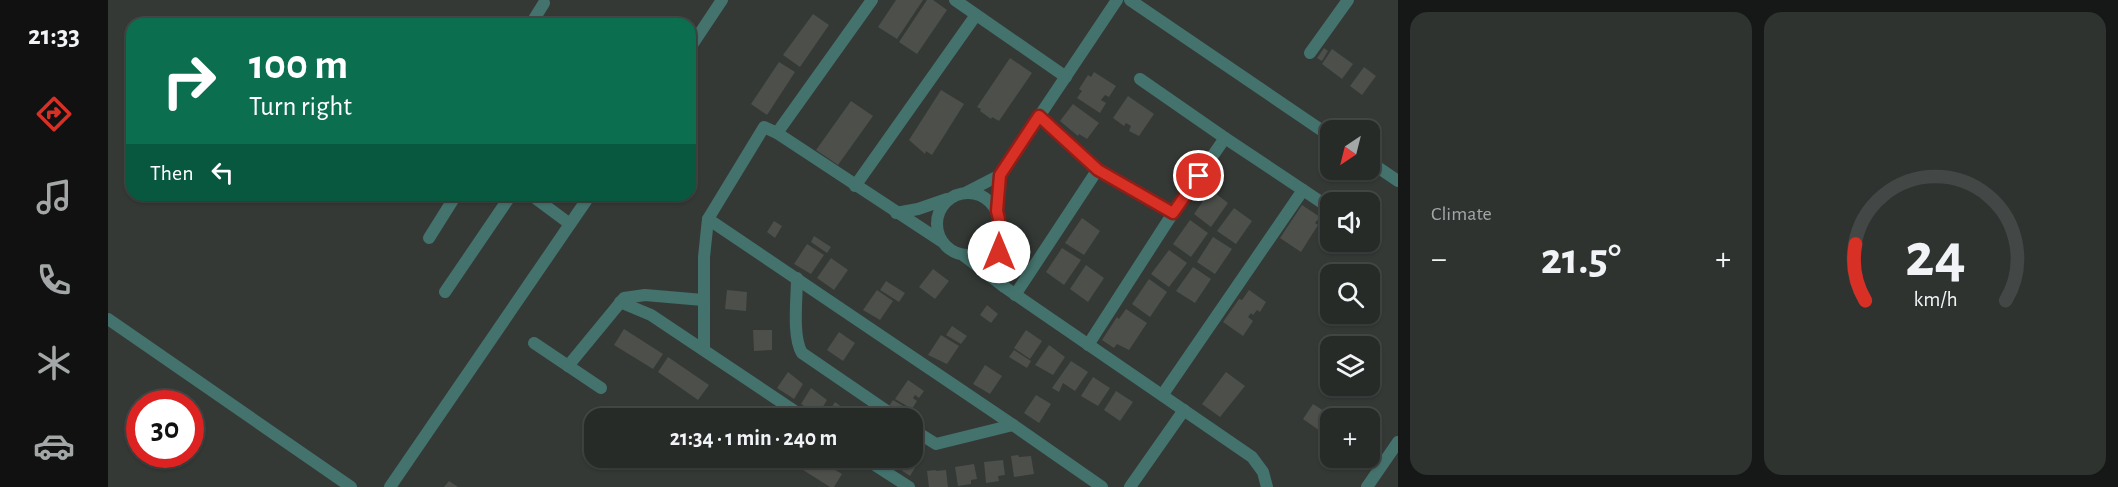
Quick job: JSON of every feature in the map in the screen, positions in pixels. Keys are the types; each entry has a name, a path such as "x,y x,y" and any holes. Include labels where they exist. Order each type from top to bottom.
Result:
{"street":[{"path":"696,39 722,0"},
{"path":"777,133 872,0"},
{"path":"955,0 1066,77"},
{"path":"963,255 984,251 994,241 999,227 997,211 1000,175 1117,0"},
{"path":"1130,0 1320,129"},
{"path":"1310,53 1348,0"},
{"path":"535,18 544,3"},
{"path":"855,186 976,15"},
{"path":"1140,79 1320,201"},
{"path":"1039,116 1098,170 1173,213"},
{"path":"704,349 703,300 708,219 764,127 777,133 941,241"},
{"path":"1088,345 1173,213 1225,138"},
{"path":"1380,169 1398,181"},
{"path":"1015,295 1098,170"},
{"path":"896,213 908,212 967,192 1000,175"},
{"path":"1163,394 1303,190"},
{"path":"967,192 984,197 997,211"},
{"path":"951,197 945,202 937,217 938,234 947,248 963,255 1015,295 1252,457 1263,472 1267,487"},
{"path":"429,238 452,201"},
{"path":"445,292 506,201"},
{"path":"539,201 570,224"},
{"path":"390,487 586,201"},
{"path":"708,219 1013,424 1102,487"},
{"path":"997,235 1003,286"},
{"path":"797,278 798,348 882,408"},
{"path":"568,366 624,298 636,295 703,300"},
{"path":"620,302 651,315 790,408"},
{"path":"108,319 351,487"},
{"path":"534,343 601,388"},
{"path":"1130,487 1184,410"},
{"path":"923,436 936,444 1013,424"},
{"path":"1367,487 1398,442"},
{"path":"880,468 909,487"}],"building":[{"path":"896,0 923,0 897,39 878,27"},
{"path":"927,0 933,0 947,10 917,54 899,42"},
{"path":"813,14 829,25 800,67 783,55"},
{"path":"1324,48 1328,51 1322,61 1317,58"},
{"path":"1332,49 1353,64 1342,79 1322,64"},
{"path":"1010,58 1032,73 999,121 992,117 991,119 977,107"},
{"path":"779,62 795,72 767,115 751,104"},
{"path":"1364,67 1376,76 1362,95 1350,86"},
{"path":"1094,72 1116,86 1109,97 1105,95 1101,100 1106,103 1100,113 1077,98 1082,91 1079,89 1088,75 1091,77"},
{"path":"941,90 964,104 932,155 926,151 925,154 909,140"},
{"path":"1128,96 1154,114 1139,136 1129,131 1131,126 1126,123 1124,126 1113,118"},
{"path":"851,101 873,116 838,165 816,150"},
{"path":"1073,104 1099,123 1087,139 1079,134 1078,136 1060,121"},
{"path":"1211,190 1228,203 1211,227 1194,214"},
{"path":"1302,205 1320,217 1315,223 1318,225 1301,252 1280,238"},
{"path":"1234,208 1252,221 1236,244 1217,231"},
{"path":"1082,218 1100,231 1084,255 1065,243"},
{"path":"1190,220 1208,233 1191,257 1173,244"},
{"path":"774,221 782,226 775,238 767,232"},
{"path":"814,236 831,247 827,253 811,242"},
{"path":"1213,237 1232,249 1215,274 1197,262"},
{"path":"807,244 824,255 811,274 794,264"},
{"path":"1062,248 1081,260 1064,285 1046,272"},
{"path":"1169,250 1187,263 1169,287 1151,274"},
{"path":"831,258 848,270 834,290 817,278"},
{"path":"1086,265 1104,278 1088,302 1070,289"},
{"path":"1193,267 1211,279 1195,303 1176,291"},
{"path":"933,269 949,281 935,299 919,287"},
{"path":"1149,279 1167,292 1150,317 1132,304"},
{"path":"886,281 905,293 899,302 880,290"},
{"path":"727,290 747,292 746,311 725,309"},
{"path":"877,290 893,301 880,320 863,310"},
{"path":"1249,290 1266,302 1260,312 1257,310 1248,317 1253,321 1243,336 1223,322 1239,299 1242,300"},
{"path":"987,305 998,314 991,323 980,315"},
{"path":"1126,309 1147,323 1129,350 1117,344 1114,348 1102,340 1117,317 1119,319"},
{"path":"952,326 967,336 961,344 946,335"},
{"path":"624,329 663,354 653,369 614,345"},
{"path":"753,330 772,330 772,350 754,351"},
{"path":"1026,330 1042,341 1030,359 1014,348"},
{"path":"839,332 855,343 843,361 827,350"},
{"path":"941,335 959,346 947,364 928,355"},
{"path":"1049,345 1065,357 1053,375 1035,365"},
{"path":"1014,350 1031,361 1027,368 1009,357"},
{"path":"668,357 709,385 698,400 658,372"},
{"path":"1071,361 1088,372 1075,391 1063,383 1059,392 1052,388"},
{"path":"985,365 1002,376 990,394 973,384"},
{"path":"788,372 803,384 794,399 777,388"},
{"path":"1226,372 1245,386 1220,417 1202,404"},
{"path":"1093,377 1110,388 1098,406 1081,396"},
{"path":"908,380 924,391 919,398 915,395 913,398 917,401 913,408 895,399"},
{"path":"811,388 827,400 822,408 807,408 801,404"},
{"path":"1116,391 1133,402 1120,421 1104,410"},
{"path":"1036,395 1051,404 1039,423 1024,413"},
{"path":"893,400 907,408 892,408 889,406"},
{"path":"835,402 843,408 831,408"},
{"path":"1313,404 1320,408 1320,431 1303,419"},
{"path":"1018,455 1019,457 1031,456 1034,474 1014,477 1011,456"},
{"path":"1003,460 1005,475 998,476 999,481 986,483 984,462"},
{"path":"974,464 977,479 971,480 971,484 958,486 955,467"},
{"path":"800,468 832,468 842,474 834,487 830,487"},
{"path":"898,468 915,468 910,476"},
{"path":"946,470 948,487 929,487 927,471"},
{"path":"449,481 458,487 444,487"}],"route":[{"path":"999,252 997,211 1000,175 1039,116 1098,170 1173,213 1199,176"}]}
